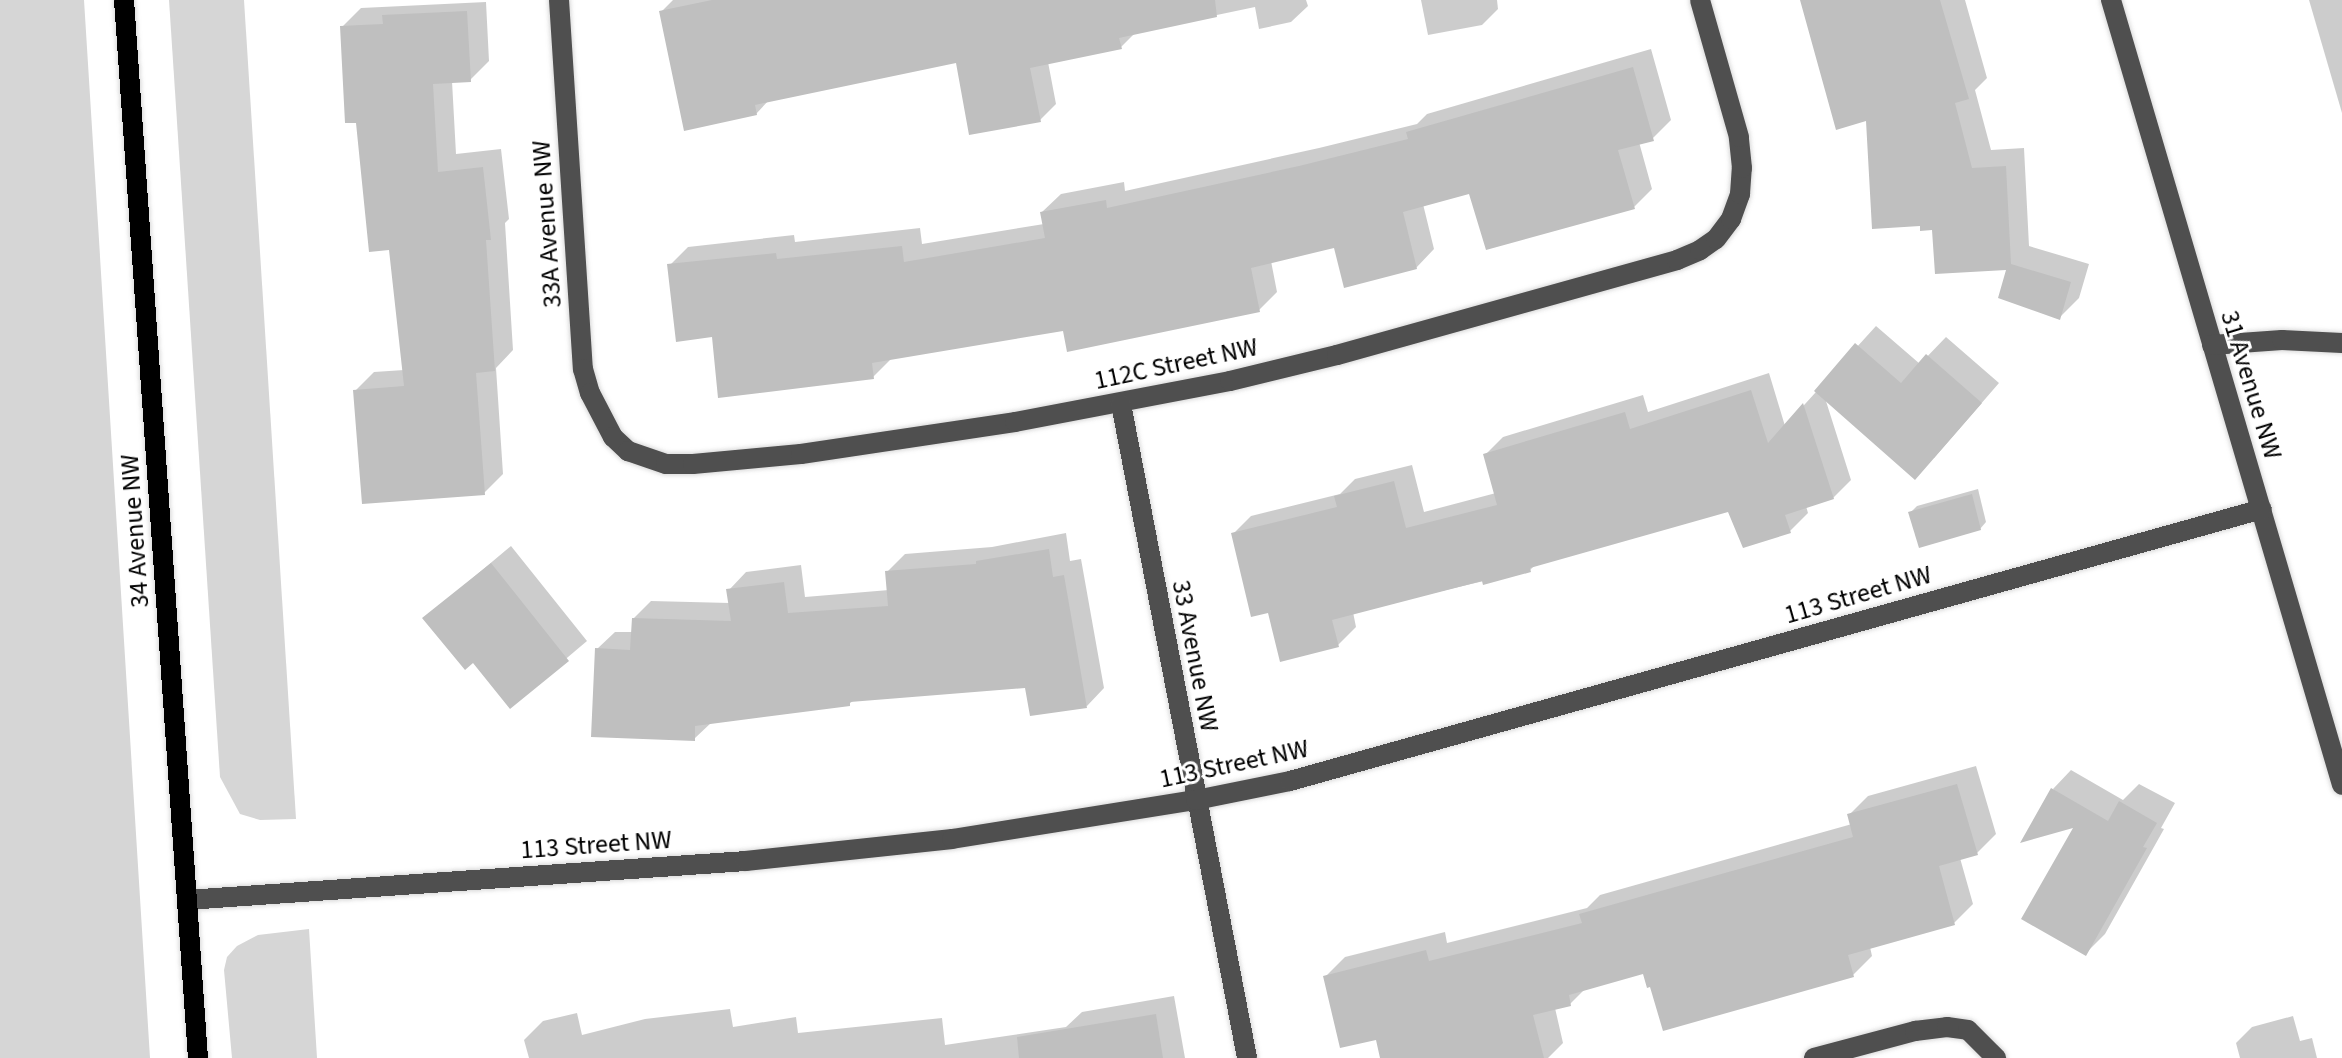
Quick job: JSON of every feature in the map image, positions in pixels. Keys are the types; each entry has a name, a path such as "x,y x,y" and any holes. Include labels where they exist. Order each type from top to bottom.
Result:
{"main road":[{"name":"34 Avenue NW","path":"124,0 198,1058"}],"street":[{"name":"33A Avenue NW","path":"559,0 583,369 590,393 613,437"},
{"name":"112C Street NW","path":"613,437 628,451 644,458 666,464 693,464 893,441 1121,404 1337,355 1677,260 1716,239 1731,219 1740,194 1739,137 1700,0"},
{"name":"31 Avenue NW","path":"2111,0 2342,785"},
{"path":"2212,345 2282,340 2342,343"},
{"name":"33 Avenue NW","path":"1121,404 1247,1058"},
{"name":"113 Street NW","path":"187,900 746,861 952,839 1196,800 1290,781 2262,509"},
{"path":"1814,1058 1915,1031 1947,1027 1968,1030 1996,1058"}],"shaded area":[{"path":"0,0 84,0 150,1058 0,1058"},
{"path":"169,0 244,0 296,819 260,820 240,814 220,777"},
{"path":"309,929 317,1058 232,1058 224,970 227,957 237,946 258,935"}],"building":[{"path":"712,0 1215,0 1217,17 1119,38 1122,49 1030,68 1041,122 969,135 956,63 755,105 757,115 684,131 659,11"},
{"path":"1800,0 1940,0 1969,99 1955,103 1972,168 2006,166 2011,264 2071,282 2060,320 1998,298 2006,270 1935,274 1932,230 1920,231 1920,226 1872,229 1866,121 1836,130"},
{"path":"467,11 471,82 433,84 438,172 483,167 491,240 486,240 495,371 476,373 485,495 362,504 353,390 404,386 389,250 369,252 356,123 345,123 340,26 383,24 382,15"},
{"path":"1633,67 1654,141 1618,150 1635,209 1486,250 1469,194 1403,212 1417,269 1344,288 1334,248 1251,268 1260,312 1067,352 1063,331 872,363 874,379 718,398 712,337 676,342 667,264 776,253 777,259 902,246 904,262 1045,238 1040,212 1106,200 1107,208 1299,166 1408,139 1406,132"},
{"path":"1855,343 1901,383 1926,354 1982,403 1915,480 1814,391"},
{"path":"1751,390 1768,443 1803,403 1834,499 1785,515 1791,533 1743,548 1728,512 1530,568 1531,572 1483,585 1482,581 1332,620 1339,647 1280,662 1268,613 1251,617 1231,533 1337,507 1334,496 1394,481 1406,528 1497,505 1483,454 1625,412 1630,429"},
{"path":"1972,494 1981,530 1919,548 1908,512"},
{"path":"1049,549 1053,577 1064,575 1087,708 1030,716 1025,688 850,702 850,706 695,726 695,741 591,737 595,648 630,650 632,618 731,621 726,589 784,582 788,613 888,606 885,571 976,564 976,561"},
{"path":"491,563 569,661 510,709 473,663 465,670 422,618"},
{"path":"1957,784 1978,855 1939,866 1955,925 1848,955 1854,977 1663,1031 1643,974 1569,995 1571,1006 1533,1015 1544,1058 1380,1058 1376,1040 1340,1048 1323,976 1426,950 1429,961 1582,923 1579,914 1853,837 1847,814"},
{"path":"2051,788 2108,821 2119,801 2157,823 2143,847 2147,848 2086,956 2021,919 2073,828 2020,843"},
{"path":"1156,1014 1163,1058 1019,1058 1017,1037"}]}
